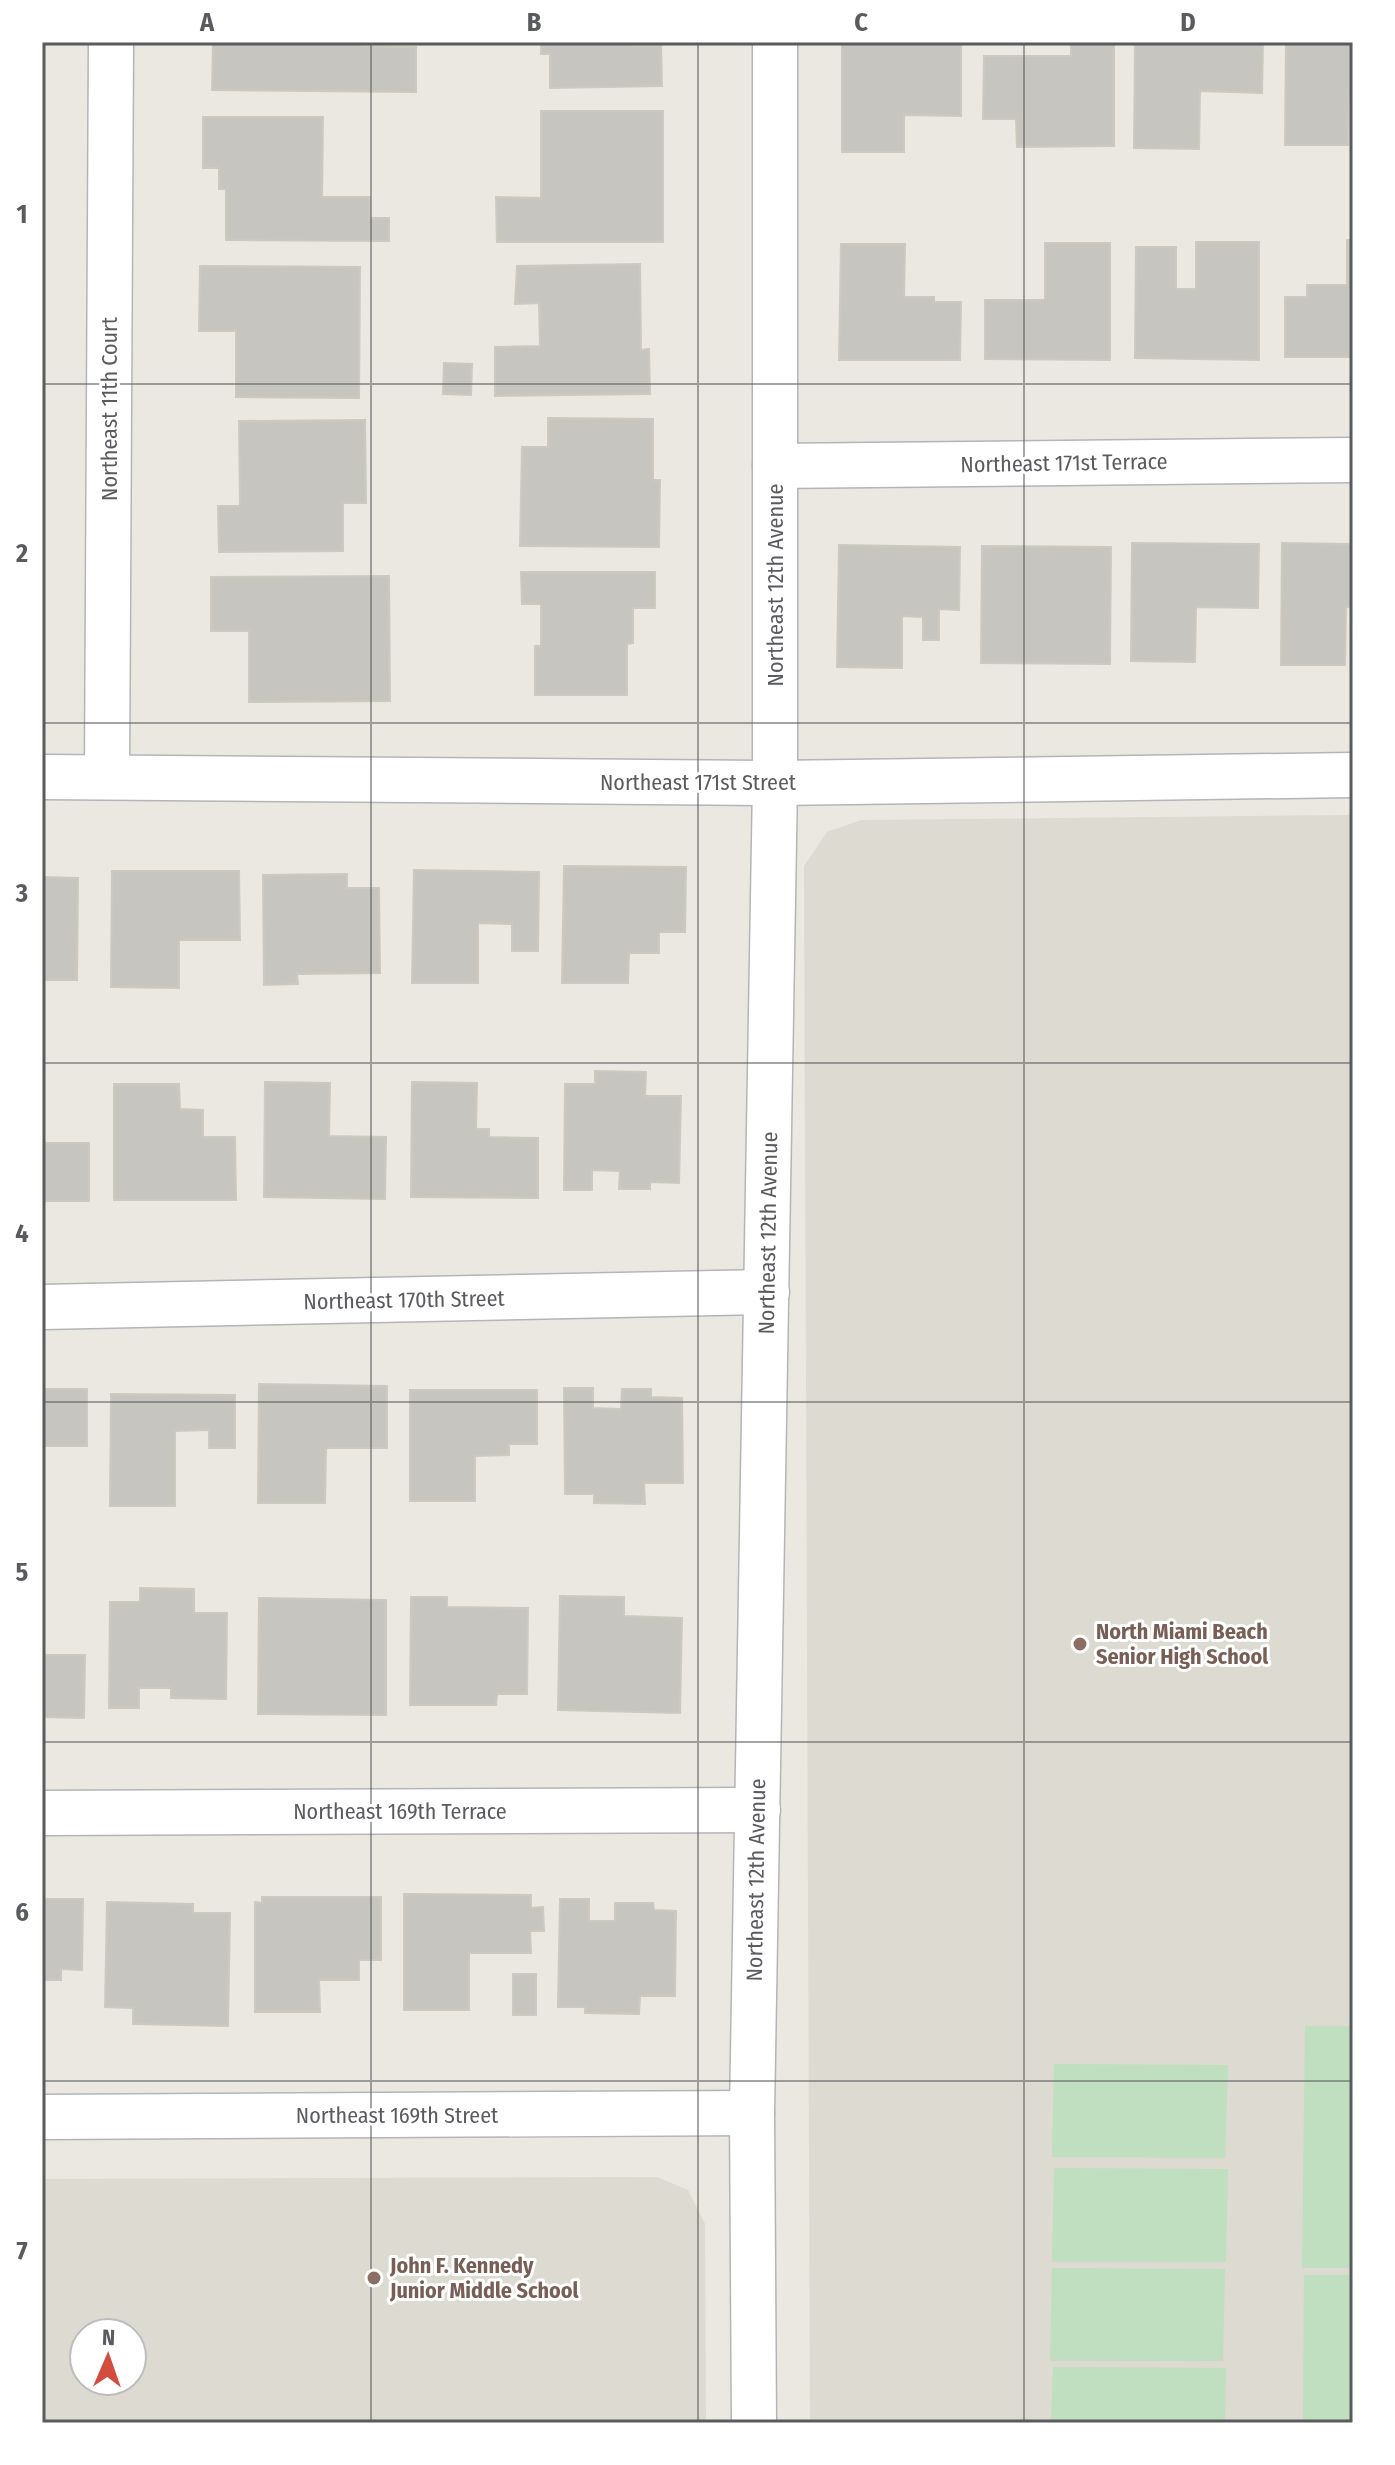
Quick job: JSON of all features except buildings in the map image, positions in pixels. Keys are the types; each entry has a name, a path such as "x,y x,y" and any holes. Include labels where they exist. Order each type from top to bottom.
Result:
{"street":[{"name":"Northeast 11th Court","path":"107,776 111,42"},
{"name":"Northeast 12th Avenue","path":"754,2423 752,2113 775,783 775,42"},
{"name":"Northeast 171st Terrace","path":"775,466 1353,460"},
{"name":"Northeast 171st Street","path":"42,777 775,783 1353,775"},
{"name":"Northeast 170th Street","path":"42,1307 767,1292"},
{"name":"Northeast 169th Terrace","path":"42,1813 758,1810"},
{"name":"Northeast 169th Street","path":"42,2117 752,2113"}],"shaded area":[{"name":"North Miami Beach Senior High School","path":"1353,815 1353,2423 810,2423 804,866 827,832 861,820"},
{"name":"John F. Kennedy Junior Middle School","path":"657,2177 688,2190 705,2224 706,2423 42,2423 42,2179"}],"green space":[{"path":"1305,2026 1353,2026 1353,2268 1302,2268"},
{"path":"1054,2064 1228,2065 1225,2158 1052,2157"},
{"path":"1054,2168 1228,2169 1226,2262 1052,2262"},
{"path":"1052,2268 1225,2269 1223,2361 1050,2361"},
{"path":"1304,2275 1353,2275 1353,2423 1303,2423"},
{"path":"1053,2367 1226,2368 1225,2423 1051,2423"}],"place":[{"name":"North Miami Beach Senior High School","path":"1080,1644"},
{"name":"John F. Kennedy Junior Middle School","path":"374,2278"}]}
